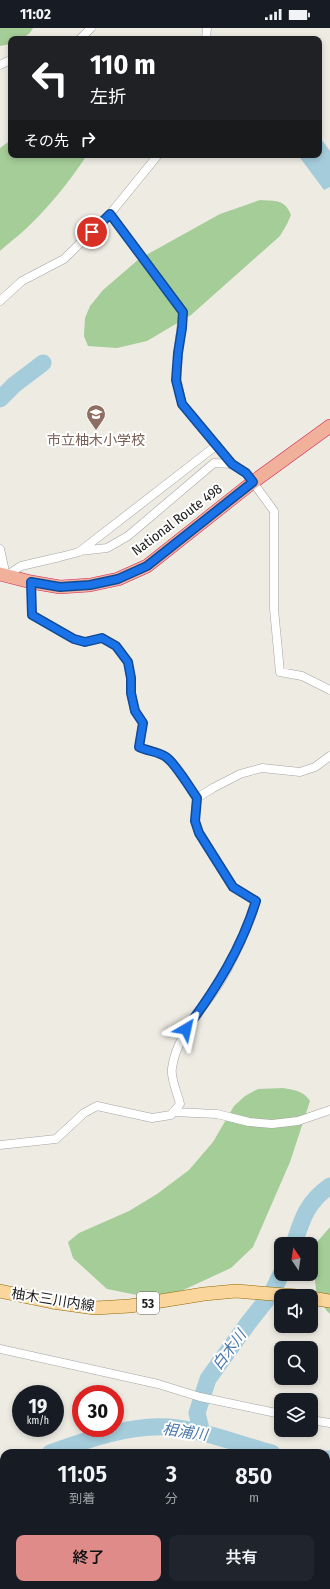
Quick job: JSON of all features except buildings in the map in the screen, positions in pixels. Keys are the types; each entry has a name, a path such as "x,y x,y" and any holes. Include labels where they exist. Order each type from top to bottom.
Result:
{"highway":[{"name":"National Route 498","path":"3,575 60,587 90,585 118,579 147,566 253,482 330,426"}],"main road":[{"name":"柚木三川内線","path":"0,1291 52,1302 95,1308 130,1306 204,1294 236,1291 274,1294"},
{"path":"318,1299 330,1301"}],"street":[{"path":"83,36 91,28"},
{"path":"0,301 22,281 64,259 110,214 156,158"},
{"path":"110,214 183,312 176,380 182,404 232,464 246,473 274,511 274,610 280,672 302,676 330,690"},
{"path":"79,552 217,445"},
{"path":"0,549 3,575 20,566 79,552 107,548 128,536 214,463 232,464"},
{"path":"0,1145 56,1139 84,1113 97,1106 152,1118 171,1115 180,1104 171,1070 178,1048 186,1029 222,978 244,935 256,901 233,887 199,833 195,821 197,798 166,756 139,747 143,723 135,711 131,693 131,678 128,662 116,646 102,638 85,642 74,639 32,615 31,582"},
{"path":"197,798 212,788 240,774 262,768 300,772 315,767 330,756"},
{"path":"173,1112 217,1114 249,1122 272,1124 298,1121 330,1110"},
{"path":"0,1349 158,1384 200,1397 274,1413"},
{"path":"318,1421 330,1423"}],"green space":[{"path":"0,28 33,28 26,36 8,36 8,45 0,46"},
{"path":"8,142 8,158 85,158 64,187 47,207 29,226 0,251 0,148"},
{"path":"260,200 283,203 289,210 291,215 280,236 191,315 147,341 117,348 88,346 84,336 85,318 90,306 103,290 139,259 220,214"},
{"path":"283,1088 302,1093 310,1101 290,1162 253,1247 231,1268 181,1291 147,1297 107,1289 73,1258 68,1242 79,1233 129,1211 157,1194 189,1170 213,1142 234,1106 245,1096 258,1089"},
{"path":"330,1227 330,1314 326,1310 318,1294 318,1289 316,1289 315,1281 318,1281 318,1241"}],"water":[{"path":"322,140 330,151 330,187 324,190 300,158 322,158"}],"waterway":[{"path":"0,399 14,385 43,363"},
{"name":"白木川","path":"296,1237 306,1212 316,1198 330,1186"},
{"name":"白木川","path":"202,1433 197,1413 208,1379 272,1293 278,1281"},
{"name":"相浦川","path":"61,1449 124,1430 154,1427 169,1427 195,1431 258,1449"}],"place":[{"name":"市立柚木小学校","path":"96,431"}],"route":[{"path":"92,232 110,214 183,312 176,380 182,404 232,464 246,473 253,482 147,566 118,579 90,585 60,587 31,582 32,615 74,639 85,642 102,638 116,646 128,662 131,678 131,693 135,711 143,723 139,747 166,756 180,774 197,798 195,821 199,833 233,887 256,901 244,935 222,978 207,1002 186,1029"}]}
